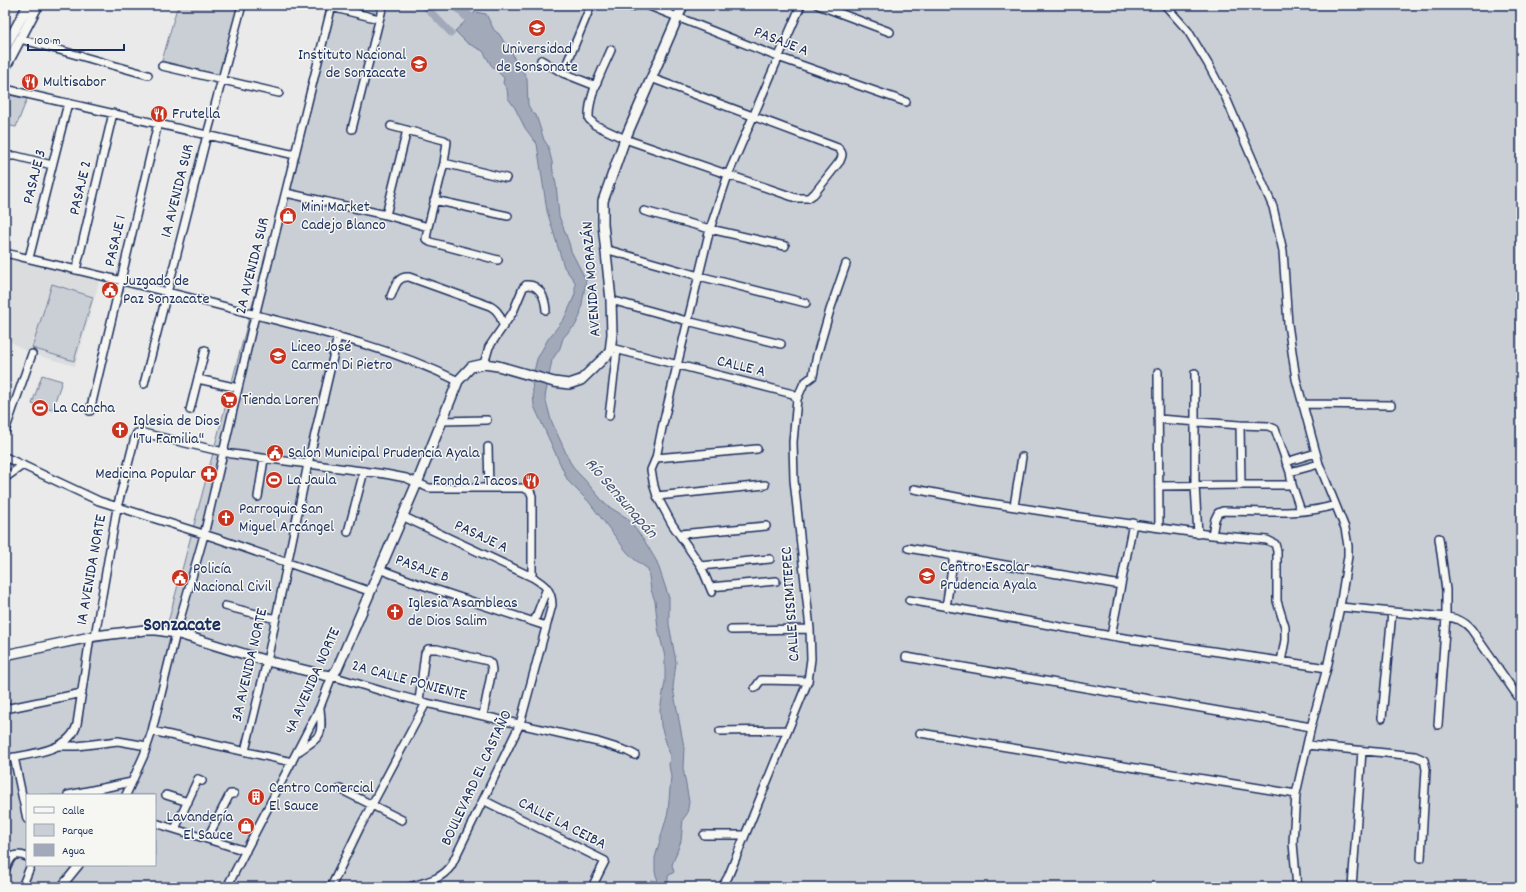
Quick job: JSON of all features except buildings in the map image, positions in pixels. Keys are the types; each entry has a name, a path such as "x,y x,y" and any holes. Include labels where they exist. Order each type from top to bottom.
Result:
{"main road":[{"path":"5,48 28,5"},
{"path":"5,68 38,5"},
{"name":"AVENIDA MORAZÁN","path":"484,364 498,366 554,382 569,384 581,380 614,349 611,300 602,212 603,201 625,139 683,5"},
{"path":"458,381 471,368 484,364"},
{"name":"4A AVENIDA NORTE","path":"332,676 417,483 458,381"},
{"name":"2A CALLE PONIENTE","path":"5,655 92,637 145,630 162,631 176,633 267,661 332,676"}],"street":[{"name":"1A AVENIDA SUR","path":"144,384 207,134 242,5"},
{"path":"352,129 383,5"},
{"path":"563,73 592,5"},
{"name":"PASAJE A","path":"647,5 778,57 906,102"},
{"path":"776,581 711,589 701,566 657,496 651,470 656,458 687,321 710,229 728,175 801,5"},
{"path":"818,5 890,32"},
{"path":"1165,5 1188,31 1208,64 1226,98 1273,207 1282,251 1289,333 1296,379 1316,453 1344,528 1348,546 1340,607 1327,668 1311,727 1296,794 1293,843 1297,887"},
{"path":"331,6 379,19"},
{"name":"2A AVENIDA SUR","path":"126,794 152,731 176,633 204,535 238,388 331,6"},
{"path":"20,39 148,76"},
{"path":"611,50 596,86 589,112 589,119 595,125 625,139 796,198 808,198 814,194 843,155 838,148 651,78"},
{"path":"541,60 563,73 596,86"},
{"path":"162,66 279,93"},
{"path":"5,89 295,155"},
{"name":"PASAJE 3","path":"29,258 68,103"},
{"name":"PASAJE 2","path":"76,270 113,113"},
{"name":"PASAJE 1","path":"90,411 158,123"},
{"path":"391,126 447,142 444,163 434,200 426,239 430,242 498,260"},
{"path":"386,215 407,130"},
{"path":"7,159 16,156 52,165"},
{"path":"444,163 506,178"},
{"path":"286,193 386,215 428,227"},
{"path":"434,200 508,216"},
{"path":"644,211 710,229 785,246"},
{"path":"605,249 699,276 806,303"},
{"path":"5,253 256,314 338,336 398,356 458,381"},
{"path":"796,398 804,383 813,376 823,332 846,264"},
{"path":"391,296 399,278 403,276 409,277 496,309 500,314 503,325"},
{"path":"484,364 489,347 512,312 523,288 526,285 530,284 540,290 545,301 546,310"},
{"path":"611,300 687,321 781,344"},
{"name":"3A AVENIDA NORTE","path":"245,750 267,661 308,464 338,336"},
{"path":"609,416 614,349"},
{"name":"CALLE A","path":"614,349 793,394 796,398"},
{"path":"190,410 205,350"},
{"path":"5,431 32,354"},
{"path":"1158,372 1159,528"},
{"path":"1195,373 1195,486 1198,534"},
{"path":"198,379 238,388"},
{"name":"CALLE SISIMITEPEC","path":"722,887 728,877 808,681 811,659 810,629 794,480 793,442 796,398"},
{"path":"1302,404 1391,405"},
{"path":"1158,419 1268,426 1275,429 1290,472 1292,485 1301,511"},
{"path":"441,421 487,420"},
{"path":"1240,425 1241,485"},
{"path":"117,508 135,437 138,433 223,452 264,459 364,471 406,478 429,488 524,488 530,491 532,496 532,576"},
{"path":"488,447 489,488"},
{"path":"656,458 757,449"},
{"path":"1286,462 1316,453"},
{"path":"5,457 85,496 117,508 204,535 369,591"},
{"path":"1014,506 1022,457"},
{"path":"258,497 264,459"},
{"path":"1290,472 1320,464"},
{"path":"5,478 22,465"},
{"path":"348,532 364,471"},
{"path":"657,496 765,485"},
{"path":"1159,486 1292,485"},
{"path":"914,489 1198,534 1267,540 1275,544 1277,551 1277,601 1285,627 1285,640 1281,662"},
{"path":"1212,536 1215,519 1218,513 1223,511 1301,511 1327,508 1335,505"},
{"name":"1A AVENIDA NORTE","path":"60,746 71,737 75,731 117,508"},
{"name":"PASAJE A","path":"402,516 532,576 547,587"},
{"path":"1111,636 1133,523"},
{"path":"680,534 766,526"},
{"path":"1438,725 1446,617 1446,590 1439,538"},
{"path":"908,548 1121,585"},
{"path":"946,607 954,556"},
{"path":"701,566 770,559"},
{"name":"PASAJE B","path":"379,569 419,584 546,626"},
{"path":"534,622 547,587"},
{"name":"BOULEVARD EL CASTAÑO","path":"409,887 435,880 447,871 520,724 552,605 552,597 547,587"},
{"path":"909,600 1111,636 1327,668"},
{"path":"225,606 276,619"},
{"path":"1340,607 1456,618 1465,622 1472,629 1521,700"},
{"path":"1382,718 1392,612"},
{"path":"732,630 810,629"},
{"path":"331,887 422,702 425,653 428,649 437,649 488,661 491,664 492,670 483,715"},
{"path":"906,657 1104,690 1311,727"},
{"name":"2A CALLE PONIENTE","path":"332,676 422,702 598,742 635,755"},
{"name":"4A AVENIDA NORTE","path":"228,887 320,707 332,676"},
{"path":"755,688 761,680 808,681"},
{"path":"5,708 82,692"},
{"path":"297,752 317,739 320,735 322,729 320,707"},
{"path":"720,731 787,730"},
{"path":"152,731 245,750 292,762"},
{"path":"920,733 1296,794"},
{"path":"5,759 60,746 77,746 118,741 147,746"},
{"path":"1307,745 1415,756 1424,760 1426,769 1421,858"},
{"path":"1352,887 1362,751"},
{"path":"14,757 25,804"},
{"path":"175,829 198,779 202,781"},
{"path":"73,794 132,782"},
{"path":"340,789 402,820"},
{"path":"207,839 230,794 234,794"},
{"path":"166,795 188,802"},
{"name":"CALLE LA CEIBA","path":"483,800 605,861 593,885"},
{"path":"156,823 246,851"},
{"path":"704,835 745,835"},
{"path":"5,870 11,858 15,854 26,857"},
{"path":"22,887 31,866"},
{"path":"61,887 78,866"}],"shaded area":[{"path":"5,256 100,278 75,366 29,353 5,338"}],"green space":[{"path":"180,5 239,5 220,75 162,61 176,11"},
{"path":"332,5 1521,5 1521,887 5,887 5,658 166,630"},
{"path":"5,94 27,99 16,127 5,125"},
{"path":"52,284 93,297 74,361 32,348"},
{"path":"42,375 62,381 52,410 32,404"}],"water":[{"path":"475,12 486,14 494,30 499,34 506,45 511,48 516,65 527,78 528,105 532,112 536,115 544,140 548,146 552,162 559,216 571,251 586,280 580,316 575,326 563,338 560,348 552,360 545,397 551,420 570,462 577,472 606,505 627,518 644,540 657,562 669,598 669,624 676,662 673,688 684,747 683,768 689,802 687,814 683,819 681,841 672,865 674,872 668,876 668,882 671,883 671,887 650,887 651,880 658,881 655,872 655,858 668,812 671,777 669,765 670,755 661,726 660,710 665,682 665,657 658,628 655,601 651,590 648,569 627,552 589,502 568,481 534,406 532,380 537,359 548,339 564,319 575,294 575,282 564,267 547,211 537,144 525,128 508,98 507,89 503,83 504,78 491,65 483,51 467,43 455,31"}],"waterway":[{"path":"424,5 451,33"},
{"name":"Río Sensunapán","path":"457,5 479,28"}],"place":[{"name":"Universidad de Sonsonate","path":"537,28"},
{"name":"Instituto Nacional de Sonzacate","path":"419,64"},
{"name":"Multisabor","path":"30,82"},
{"name":"Frutella","path":"159,114"},
{"name":"Mini Market Cadejo Blanco","path":"288,216"},
{"name":"Juzgado de Paz Sonzacate","path":"110,290"},
{"name":"Liceo José Carmen Di Pietro","path":"278,356"},
{"name":"Tienda Loren","path":"229,400"},
{"name":"La Cancha","path":"40,408"},
{"name":"Iglesia de Dios \"Tu Familia\"","path":"120,430"},
{"name":"Salon Municipal Prudencia Ayala","path":"275,453"},
{"name":"Medicina Popular","path":"209,474"},
{"name":"La Jaula","path":"274,480"},
{"name":"Fonda 2 Tacos","path":"531,481"},
{"name":"Parroquia San Miguel Arcángel","path":"226,518"},
{"name":"Centro Escolar Prudencia Ayala","path":"927,576"},
{"name":"Policía Nacional Civil","path":"180,578"},
{"name":"Iglesia Asambleas de Dios Salim","path":"395,612"},
{"name":"Centro Comercial El Sauce","path":"256,797"},
{"name":"Lavandería El Sauce","path":"246,826"}],"district":[{"name":"Sonzacate","path":"182,626"}]}
